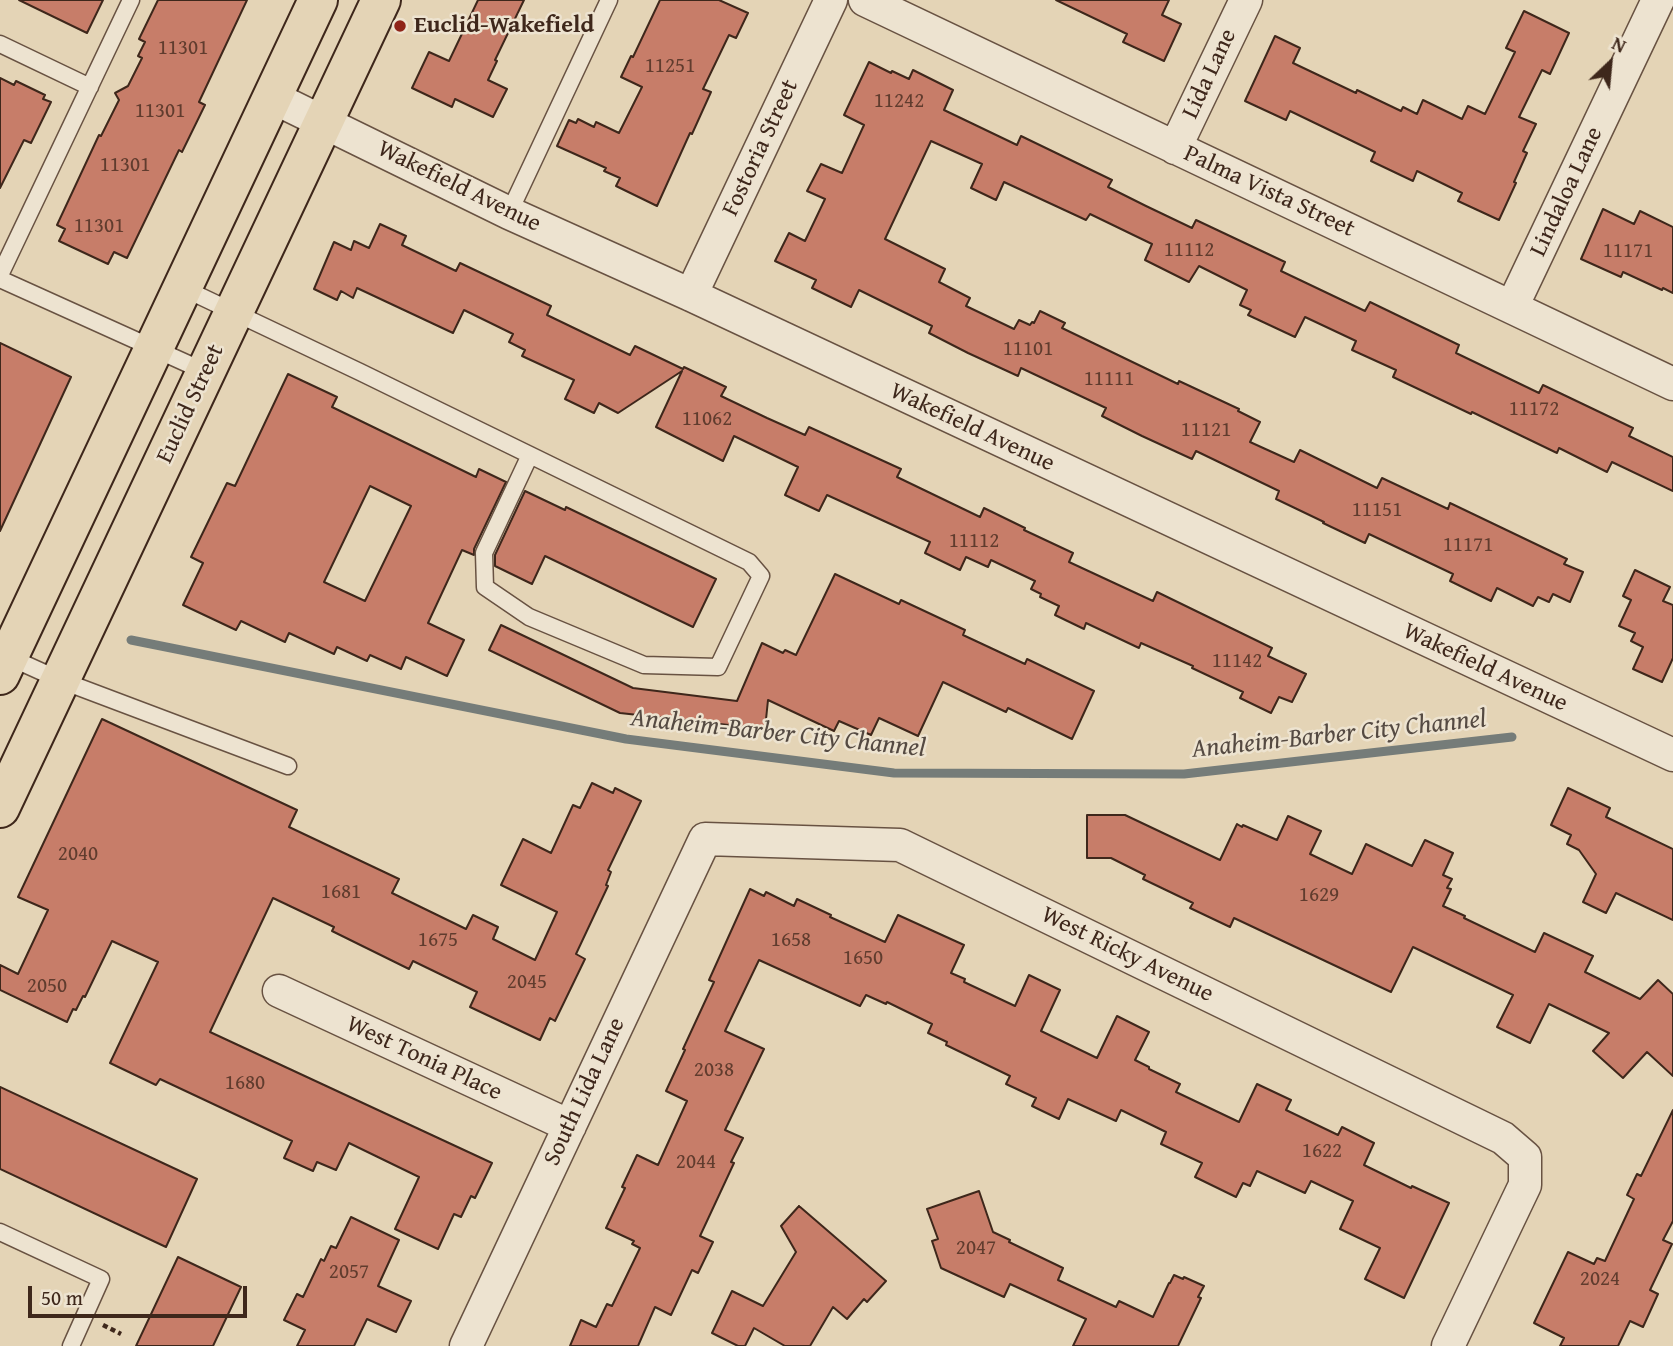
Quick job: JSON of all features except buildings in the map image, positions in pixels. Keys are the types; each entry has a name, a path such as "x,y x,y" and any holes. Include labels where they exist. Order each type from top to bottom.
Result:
{"main road":[{"path":"4,666 318,0"},
{"name":"Euclid Street","path":"0,808 381,0"}],"street":[{"name":"Fostoria Street","path":"691,295 831,0"},
{"name":"Palma Vista Street","path":"865,0 1673,384"},
{"name":"Lida Lane","path":"1175,148 1246,0"},
{"name":"Lindaloa Lane","path":"1512,307 1658,0"},
{"name":"Wakefield Avenue","path":"272,97 509,214 691,295 1673,755"},
{"name":"South Lida Lane","path":"466,1346 705,839"},
{"name":"West Ricky Avenue","path":"705,839 900,845 1503,1138 1525,1157 1525,1185 1448,1346"},
{"name":"West Tonia Place","path":"279,991 570,1126"}],"lane":[{"path":"131,0 0,277 206,372"},
{"path":"509,214 609,0"},
{"path":"0,44 90,87"},
{"path":"183,288 530,455 749,562 761,576 718,667 644,666 529,617 485,587 484,553 530,455"},
{"path":"4,666 60,680 288,766"},
{"path":"0,1232 101,1279 71,1346"}],"path":[{"path":"100,1324 121,1334"}],"waterway":[{"name":"Anaheim-Barber City Channel","path":"131,640 626,739 894,773 1184,774 1512,737"}],"place":[{"name":"Euclid-Wakefield","path":"400,26"}]}
